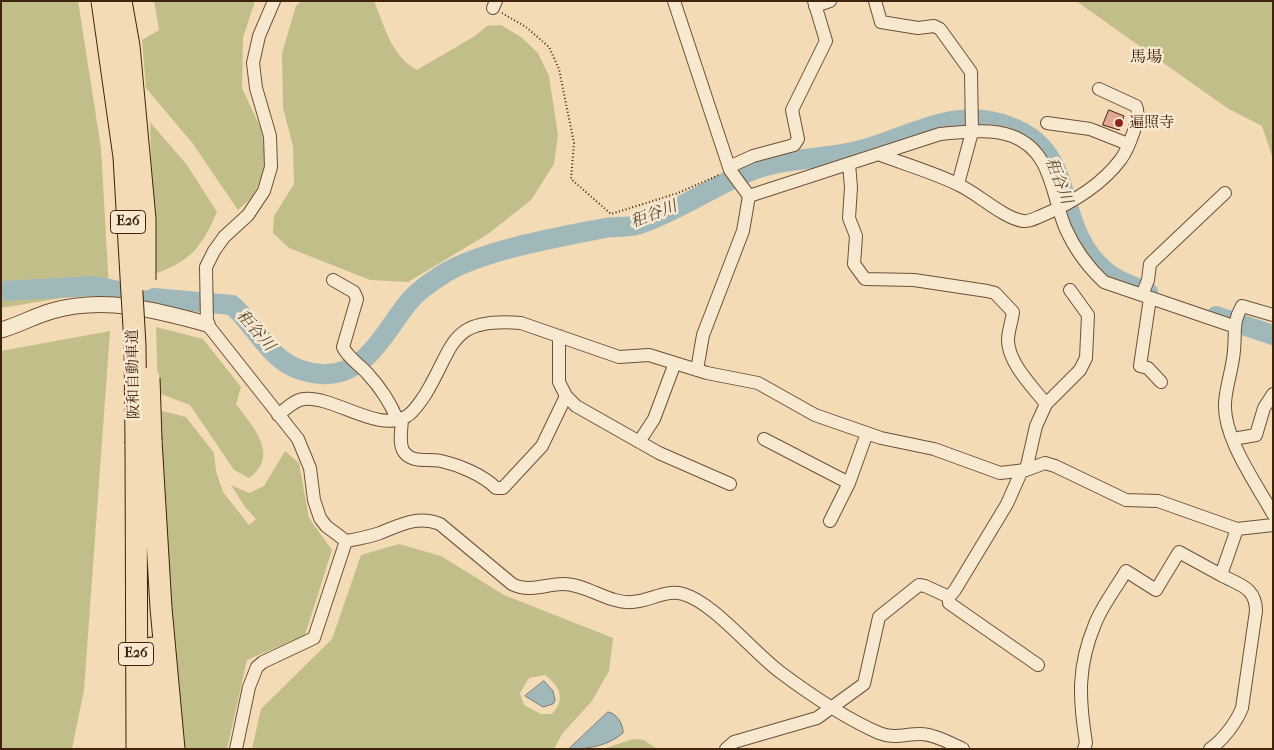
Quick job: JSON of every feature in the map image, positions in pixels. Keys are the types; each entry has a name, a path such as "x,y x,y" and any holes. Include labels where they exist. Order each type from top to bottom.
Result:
{"highway":[{"name":"阪和自動車道","path":"102,1 124,156 135,345 143,442 134,558 137,749"},
{"name":"阪和自動車道","path":"121,1 128,46 145,219 143,442 153,749"},
{"path":"143,442 174,749"},
{"path":"124,749 134,558"}],"street":[{"path":"206,324 206,267 224,237 248,215 264,191 272,167 270,136 256,88 254,63 259,36 274,1"},
{"path":"674,1 730,168 749,196 743,231 705,325 697,370"},
{"path":"730,168 753,156 794,145 798,139 792,110 826,42 814,4 830,1"},
{"path":"875,1 881,22 918,28 934,26 940,29 971,72 972,132 958,184"},
{"path":"878,154 958,184 990,204 1023,221 1061,207 1077,198 1105,178 1124,155 1139,117 1138,110 1136,106 1099,89"},
{"path":"1047,123 1090,129 1128,144"},
{"path":"749,196 940,134 972,132 1010,135 1032,148 1048,171 1061,207 1064,224 1074,246 1090,269 1104,282 1234,326"},
{"path":"849,164 851,187 849,218 856,236 854,264 865,279 914,280 994,293 1013,312 1008,338 1009,349 1017,365 1046,404"},
{"path":"1161,382 1148,368 1140,366 1150,264 1225,193"},
{"path":"333,280 354,292 357,299 342,347 345,353 367,372 386,395 399,419 401,447 404,453 416,460 440,461 477,475 496,488 502,488 542,446 566,396"},
{"path":"948,597 955,590 1024,470 1036,426 1046,404 1080,370 1086,358 1088,315 1070,290"},
{"path":"1,330 52,311 91,304 114,304 140,308 206,324 298,439 310,468 314,500 320,518 326,526 346,541"},
{"path":"1273,315 1242,306 1234,326 1234,348 1225,403 1226,423 1273,514"},
{"path":"278,415 295,401 304,399 315,400 381,420 399,419 408,416 421,401 451,343 464,331 482,324 521,323 619,357 649,355 697,370 758,383 815,415 867,433 934,449 1000,474 1024,470 1044,463 1050,464 1126,500 1158,501 1237,529 1273,525"},
{"path":"559,336 559,382 566,396 576,406 638,442 730,484"},
{"path":"638,442 654,419 675,363"},
{"path":"1233,438 1256,435 1264,408 1273,394"},
{"path":"830,521 849,483 867,433"},
{"path":"764,438 849,483"},
{"path":"346,541 379,533 399,523 430,520 440,524 512,584 520,588 563,584 578,586 630,603 672,592 684,594 702,601 780,672 834,707 880,733 894,737 921,734 935,737 962,749"},
{"path":"1221,576 1237,529"},
{"path":"236,749 249,687 257,667 263,662 314,638 346,541"},
{"path":"1084,749 1086,742 1079,697 1087,647 1095,624 1126,571 1156,590 1179,552 1252,592 1256,600 1242,708 1238,718 1216,745 1210,749"},
{"path":"726,749 734,742 817,718 834,707 864,684 879,617 919,585 948,597"},
{"path":"948,597 949,603 1038,666"}],"path":[{"path":"494,5 526,27 549,47 559,69 574,143 570,179 610,214 678,194 730,168"}],"shaded area":[{"path":"1,1 78,1 101,148 109,290 1,308"},
{"path":"154,1 255,1 243,38 242,88 262,131 266,165 261,181 250,199 238,210 193,144 146,88 142,40 159,30"},
{"path":"302,1 374,1 395,49 408,64 417,70 475,36 487,26 501,25 521,37 538,53 549,76 558,135 554,164 531,200 488,234 408,282 370,280 289,248 273,233 274,216 294,184 293,146 283,108 282,53 296,6"},
{"path":"1076,1 1273,1 1273,159 1262,126 1227,108"},
{"path":"150,122 187,165 217,212 206,235 193,252 177,264 154,274"},
{"path":"156,327 203,339 241,387 236,404 256,431 263,450 263,460 258,469 249,478 234,470 190,405 158,393"},
{"path":"110,331 84,690 72,749 1,749 1,351"},
{"path":"158,410 186,417 214,453 216,471 223,492 249,525 256,519 245,507 231,485 249,493 264,486 285,451 299,463 309,518 332,550 305,635 247,660 227,749 185,749 175,658"},
{"path":"399,544 441,556 504,595 613,638 609,671 592,701 562,734 554,749 252,749 261,709 332,639 361,555","holes":["545,675 557,688 560,698 552,714 541,714 524,705 520,693 529,678"]},
{"path":"633,739 644,740 657,749 603,749"}],"water":[{"path":"544,681 553,691 555,700 553,704 543,707 525,696"},
{"path":"608,712 614,714 619,720 623,733 611,741 597,746 569,749"}],"building":[{"path":"1109,110 1124,116 1119,130 1103,125"}],"waterway":[{"name":"秬谷川","path":"1,291 94,286 154,298 232,305 279,358 304,371 321,374 336,373 350,368 372,351 411,299 429,283 461,265 501,251 544,240 605,228 637,225 651,220 734,178 762,167 861,150 941,123 974,119 990,121 1020,131 1040,145 1053,163 1076,228 1087,250 1109,274 1148,292"},
{"name":"秬谷川","path":"1216,316 1273,335"}],"place":[{"name":"遍照寺","path":"1119,123"}],"district":[{"name":"馬場","path":"1146,58"}]}
